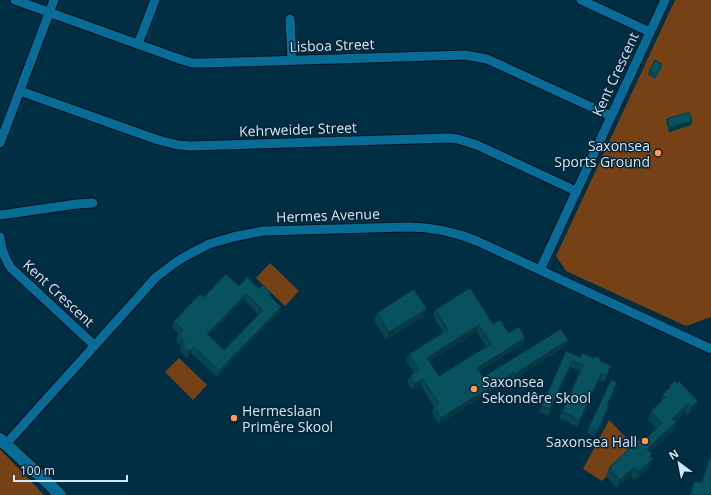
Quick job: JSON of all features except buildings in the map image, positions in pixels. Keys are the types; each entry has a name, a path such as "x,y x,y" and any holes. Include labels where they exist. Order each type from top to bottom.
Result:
{"main road":[{"path":"3,441 60,495"}],"street":[{"name":"Lisboa Street","path":"15,0 193,63 465,55 476,56 487,59 611,116"},
{"path":"0,143 54,0"},
{"path":"138,44 155,0"},
{"path":"581,0 650,32"},
{"name":"Kent Crescent","path":"540,270 665,0"},
{"path":"290,18 292,60"},
{"name":"Kehrweider Street","path":"20,90 158,140 178,145 191,146 449,138 458,139 477,145 576,191"},
{"path":"0,215 93,203"},
{"name":"Hermes Avenue","path":"3,441 155,278 176,262 209,244 227,238 263,231 419,227 453,232 477,241 711,349"},
{"name":"Kent Crescent","path":"0,238 3,253 11,268 94,345"}],"shaded area":[{"name":"Saxonsea Sports Ground","path":"675,0 711,0 711,317 686,326 566,271 556,256"},
{"path":"270,263 299,291 285,306 256,278"},
{"path":"179,358 207,385 193,400 165,372"},
{"path":"609,420 636,448 602,481 583,469"},
{"path":"0,449 44,495 0,495"}],"place":[{"name":"Saxonsea Sports Ground","path":"658,153"},
{"name":"Saxonsea Sekondêre Skool","path":"474,389"},
{"name":"Hermeslaan Primêre Skool","path":"234,418"},
{"name":"Saxonsea Hall","path":"645,441"}]}
